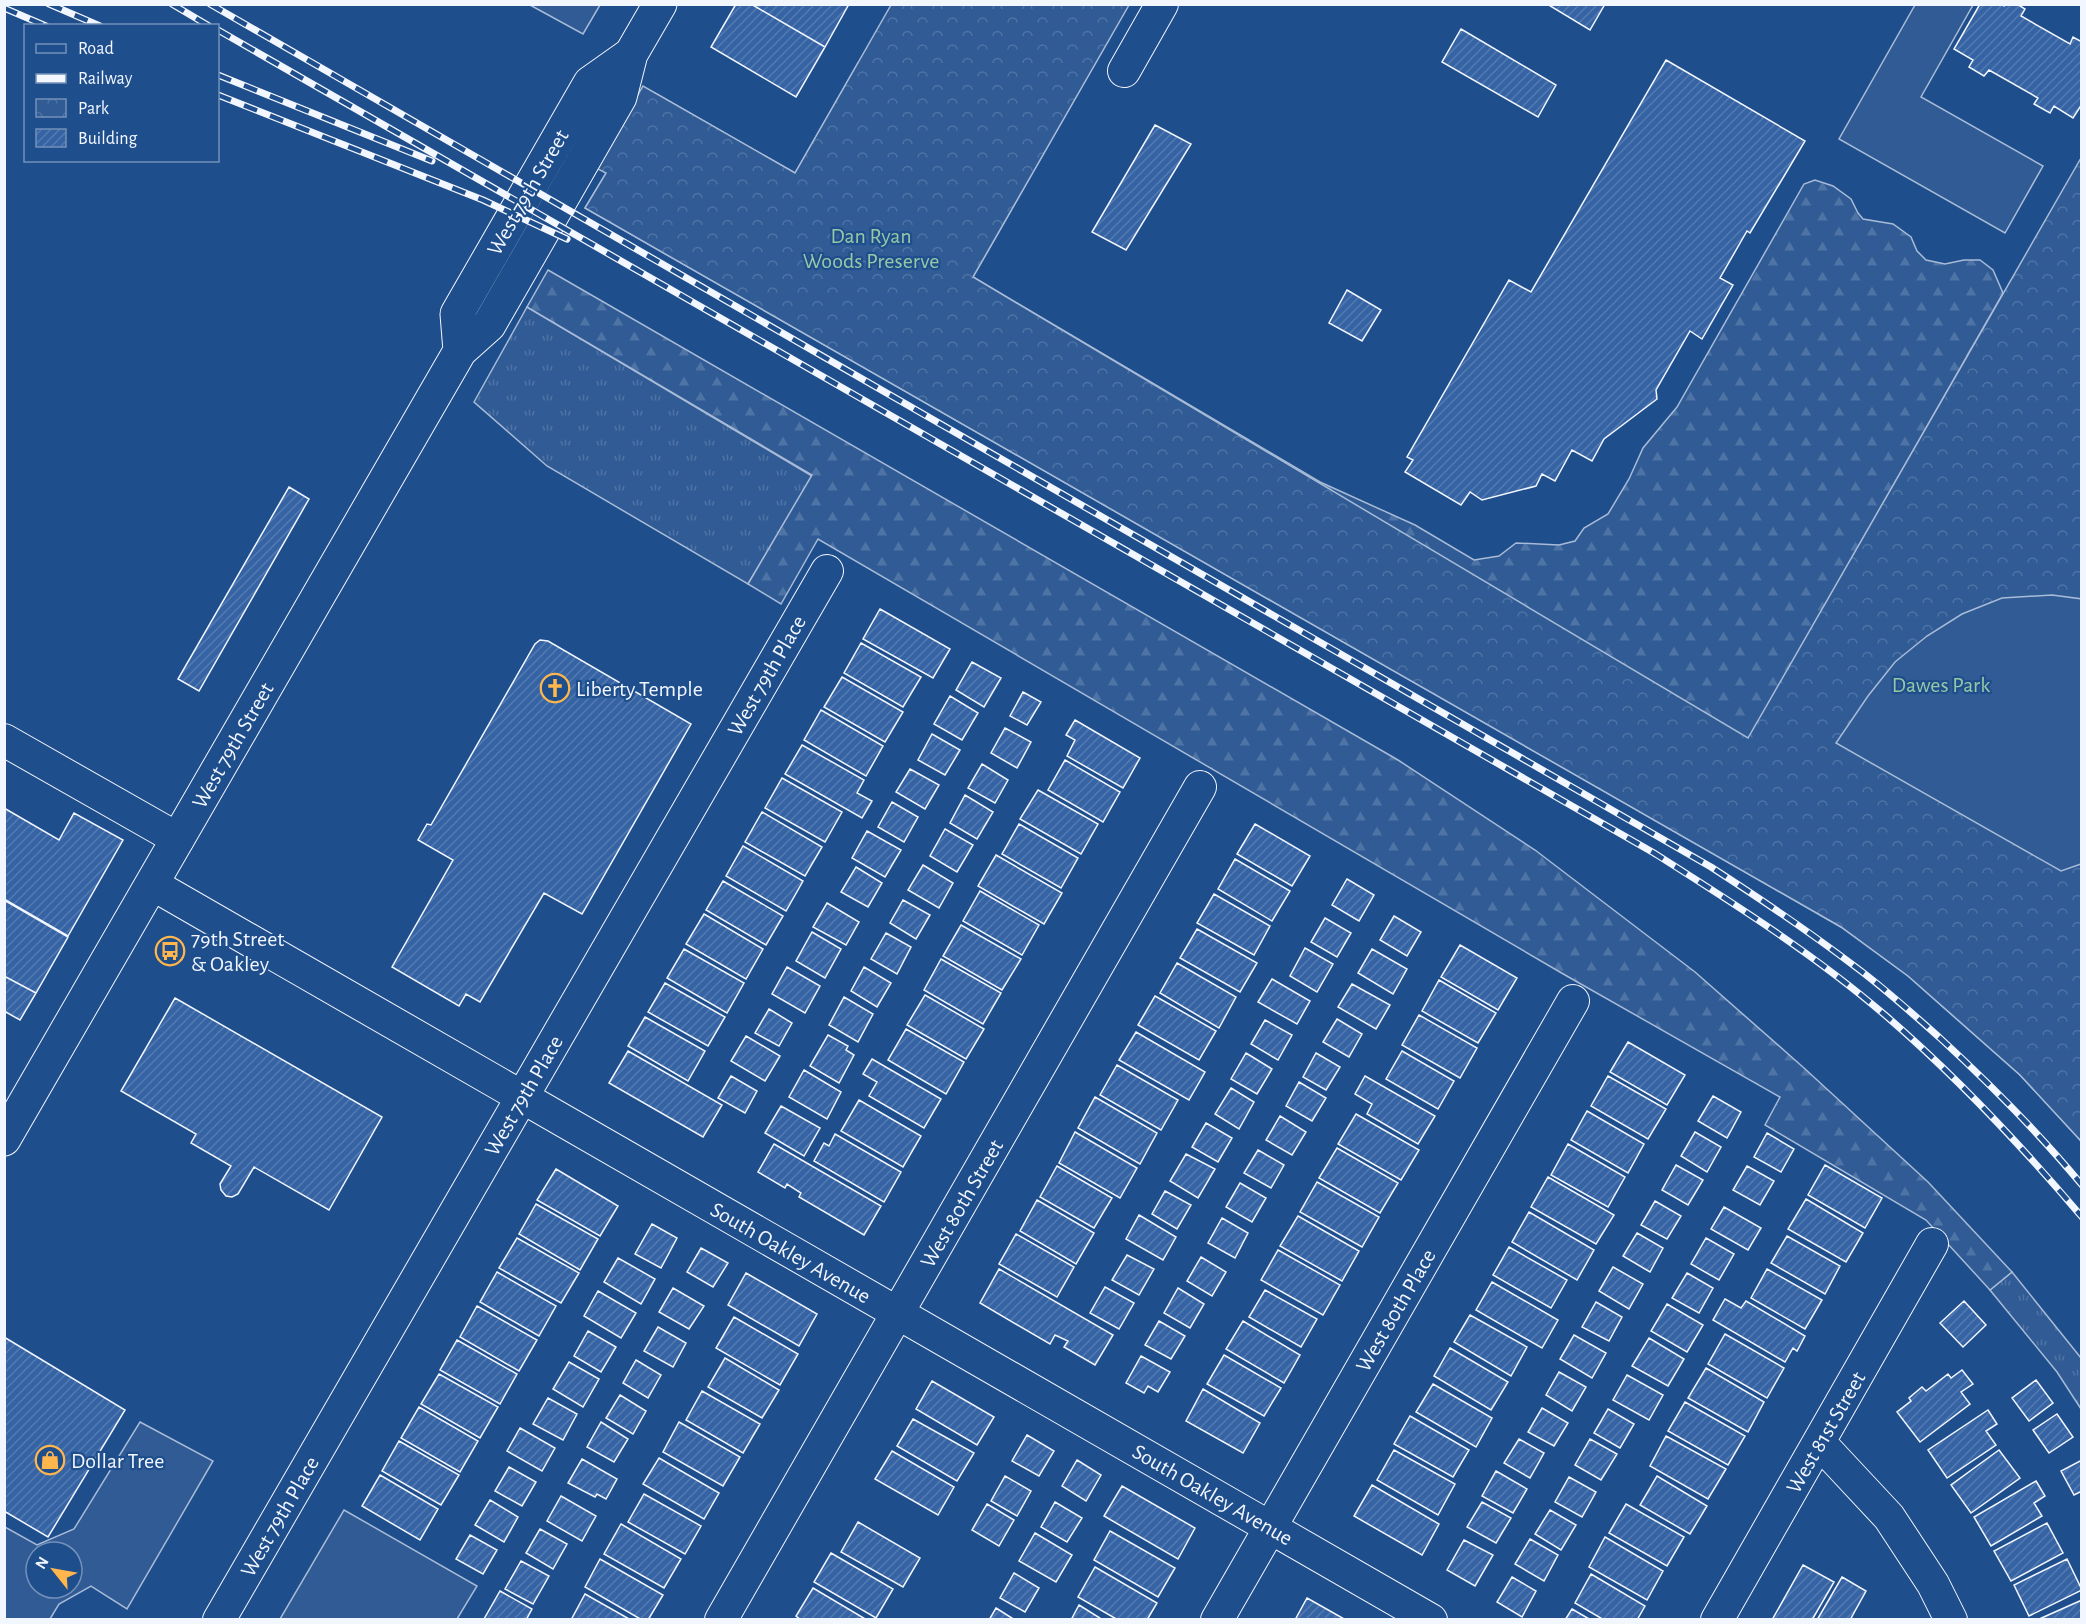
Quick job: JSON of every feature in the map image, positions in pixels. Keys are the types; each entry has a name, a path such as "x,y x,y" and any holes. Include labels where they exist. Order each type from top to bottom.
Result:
{"main road":[{"name":"West 79th Street","path":"4,1139 460,351 489,325 495,315 620,97 631,54 660,4"}],"street":[{"path":"1124,71 1162,4"},
{"name":"West 79th Place","path":"219,1620 826,571"},
{"path":"4,740 178,839"},
{"name":"West 80th Street","path":"721,1620 1200,787"},
{"name":"South Oakley Avenue","path":"152,884 1431,1620"},
{"name":"West 80th Place","path":"1217,1620 1573,1001"},
{"name":"West 81st Street","path":"1717,1620 1932,1244"},
{"path":"1819,1442 1889,1517 1933,1584 1952,1620"}],"green space":[{"name":"Dan Ryan Woods Preserve","path":"891,5 1129,5 973,277 1748,738 2081,158 2081,1141 2020,1075 1908,976 1841,927 585,208 606,173 596,168 643,86 795,173"},
{"name":"Dan Ryan Woods Preserve","path":"1109,39 973,277 1320,482 1415,525 1474,560 1499,556 1516,543 1559,545 1575,541 1584,528 1608,514 1629,479 1643,448 1677,407 1804,184 1815,180 1833,186 1851,199 1863,219 1893,224 1911,237 1917,251 1926,260 1945,264 1964,260 1980,260 1993,270 2003,293 1749,738 2081,1141 2020,1075 1908,976 1841,927 585,208 655,93 795,173 858,63"},
{"path":"548,270 1398,760 1535,850 1695,972 1804,1068 1928,1182 2012,1272 1990,1290 1926,1220 1765,1125 1780,1097 1565,975 818,539 781,604 748,584 812,475 527,307"},
{"path":"527,307 812,476 748,584 547,466 474,402"},
{"path":"2012,1272 2081,1358 2081,1409 2057,1372 1990,1290"}],"shaded area":[{"path":"530,5 600,5 583,34"},
{"path":"1915,5 1973,5 1921,97 2043,166 2005,233 1839,139"},
{"path":"2052,595 2082,599 2081,864 2061,871 1836,743 1868,696 1895,662 1927,636 1962,614 2002,598"},
{"path":"140,1422 213,1461 127,1609 91,1586 84,1590 84,1540 49,1540 74,1529"},
{"path":"344,1510 477,1586 457,1619 280,1619"},
{"path":"5,1527 28,1540 24,1540 24,1600 66,1600 59,1604 50,1619 5,1619"}],"building":[{"path":"736,4 751,4 825,47 796,97 711,47"},
{"path":"751,4 849,4 825,47"},
{"path":"1547,4 1605,4 1590,30"},
{"path":"1980,4 2004,6 2005,4 2017,4 2025,9 2021,16 2070,44 2073,37 2082,42 2082,104 2073,118 2054,106 2050,113 2034,104 2038,98 1989,70 1984,76 1969,67 1973,60 1954,49"},
{"path":"1461,29 1556,85 1538,117 1442,62"},
{"path":"1666,60 1805,141 1750,233 1747,231 1720,278 1733,285 1702,339 1690,331 1656,390 1657,399 1604,439 1592,461 1572,450 1555,481 1542,474 1536,486 1482,500 1470,492 1461,505 1405,472 1413,460 1407,457 1509,280 1531,292"},
{"path":"1155,125 1191,144 1126,250 1092,232"},
{"path":"1347,290 1381,310 1362,341 1329,323"},
{"path":"289,487 309,499 199,691 178,679"},
{"path":"880,609 950,649 933,678 863,639"},
{"path":"540,640 548,641 691,724 582,914 544,893 480,1002 466,994 459,1006 392,967 453,860 418,840 427,824 431,825 535,644"},
{"path":"861,643 921,677 903,707 844,673"},
{"path":"972,662 1001,678 984,707 956,690"},
{"path":"842,677 903,712 885,742 824,707"},
{"path":"1023,692 1041,702 1027,725 1010,716"},
{"path":"950,696 978,713 962,740 934,724"},
{"path":"821,710 883,746 866,776 804,740"},
{"path":"1075,720 1140,758 1123,788 1067,756 1075,740 1066,735"},
{"path":"1005,728 1031,742 1017,768 991,753"},
{"path":"932,734 960,750 945,775 918,760"},
{"path":"802,745 864,780 857,793 872,801 862,818 785,774"},
{"path":"1065,760 1120,792 1103,822 1048,790"},
{"path":"982,764 1008,780 995,803 968,788"},
{"path":"910,769 939,785 925,809 896,792"},
{"path":"782,778 842,812 825,842 765,808"},
{"path":"1038,790 1098,824 1081,854 1020,819"},
{"path":"965,795 993,812 977,839 950,823"},
{"path":"892,802 918,817 904,842 878,827"},
{"path":"4,808 59,840 74,813 123,840 68,936 4,899"},
{"path":"762,812 822,847 805,876 745,842"},
{"path":"1019,824 1078,858 1061,888 1002,854"},
{"path":"1255,824 1310,856 1292,886 1237,854"},
{"path":"945,829 973,845 957,872 930,856"},
{"path":"867,831 901,850 885,877 852,858"},
{"path":"743,846 803,881 786,911 726,876"},
{"path":"996,855 1062,893 1044,924 978,886"},
{"path":"1235,859 1290,891 1272,921 1218,889"},
{"path":"923,865 953,883 939,908 908,890"},
{"path":"856,867 882,883 868,907 841,892"},
{"path":"1347,879 1374,895 1359,921 1332,905"},
{"path":"723,881 783,916 766,945 706,910"},
{"path":"980,891 1039,925 1022,955 963,921"},
{"path":"1214,894 1270,926 1254,955 1197,923"},
{"path":"4,900 68,937 36,993 4,976"},
{"path":"903,900 930,915 916,939 890,923"},
{"path":"827,903 859,922 846,945 813,927"},
{"path":"704,914 763,949 746,979 686,944"},
{"path":"1394,916 1421,932 1407,956 1380,940"},
{"path":"1325,918 1351,933 1337,957 1311,942"},
{"path":"961,925 1021,959 1002,990 943,956"},
{"path":"1197,929 1257,963 1240,992 1180,958"},
{"path":"812,932 841,949 825,978 796,961"},
{"path":"886,933 911,947 897,974 871,959"},
{"path":"1460,945 1517,978 1498,1010 1441,977"},
{"path":"1305,948 1333,964 1317,992 1290,976"},
{"path":"684,949 744,983 727,1013 667,978"},
{"path":"1372,949 1407,969 1393,994 1358,973"},
{"path":"941,959 1001,993 983,1024 924,990"},
{"path":"1177,963 1236,997 1219,1028 1160,993"},
{"path":"787,967 820,986 805,1013 772,994"},
{"path":"864,967 891,983 877,1007 851,991"},
{"path":"4,976 36,993 20,1020 4,1011"},
{"path":"1272,979 1310,1001 1297,1024 1258,1002"},
{"path":"1439,980 1496,1013 1478,1043 1422,1011"},
{"path":"665,983 725,1017 708,1046 648,1012"},
{"path":"1352,984 1390,1005 1376,1029 1338,1007"},
{"path":"925,995 984,1029 966,1059 907,1025"},
{"path":"1155,996 1216,1031 1199,1060 1138,1025"},
{"path":"844,997 873,1014 858,1042 829,1025"},
{"path":"175,998 382,1117 329,1210 254,1167 238,1194 232,1197 226,1196 220,1184 231,1166 191,1143 196,1134 121,1091"},
{"path":"769,1009 792,1023 779,1046 755,1033"},
{"path":"1419,1015 1477,1048 1460,1078 1402,1045"},
{"path":"645,1017 705,1051 688,1081 628,1046"},
{"path":"1337,1019 1362,1034 1349,1057 1323,1042"},
{"path":"1265,1020 1292,1035 1278,1060 1251,1044"},
{"path":"906,1029 964,1062 946,1094 888,1060"},
{"path":"1136,1032 1205,1072 1189,1100 1119,1060"},
{"path":"828,1035 848,1046 846,1050 854,1055 839,1083 810,1066"},
{"path":"746,1036 780,1056 765,1081 731,1061"},
{"path":"1628,1042 1685,1075 1667,1105 1610,1072"},
{"path":"628,1051 722,1105 703,1137 609,1083"},
{"path":"1402,1051 1454,1081 1438,1109 1386,1079"},
{"path":"1246,1053 1272,1069 1257,1094 1231,1079"},
{"path":"1316,1053 1340,1067 1326,1090 1303,1077"},
{"path":"872,1059 941,1099 924,1128 869,1096 877,1082 863,1074"},
{"path":"1117,1065 1178,1100 1161,1130 1100,1095"},
{"path":"804,1070 841,1092 827,1119 789,1097"},
{"path":"731,1076 757,1091 745,1113 718,1098"},
{"path":"1365,1076 1435,1116 1418,1144 1367,1114 1372,1104 1355,1094"},
{"path":"1608,1076 1666,1109 1648,1139 1591,1106"},
{"path":"1299,1082 1326,1098 1312,1121 1286,1106"},
{"path":"1231,1088 1254,1102 1239,1129 1215,1114"},
{"path":"1713,1096 1741,1112 1727,1138 1698,1121"},
{"path":"1095,1097 1157,1133 1140,1164 1078,1128"},
{"path":"859,1100 921,1136 903,1167 841,1131"},
{"path":"781,1106 820,1128 804,1156 765,1133"},
{"path":"1587,1111 1644,1144 1628,1173 1571,1140"},
{"path":"1356,1114 1419,1150 1401,1180 1338,1144"},
{"path":"1280,1116 1306,1132 1292,1155 1266,1140"},
{"path":"1206,1123 1232,1138 1218,1162 1192,1147"},
{"path":"1075,1132 1137,1168 1120,1198 1059,1163"},
{"path":"1695,1132 1721,1147 1707,1172 1681,1156"},
{"path":"1767,1133 1794,1149 1781,1172 1754,1157"},
{"path":"835,1134 901,1172 884,1202 814,1161 824,1143 829,1146"},
{"path":"774,1144 881,1206 864,1235 799,1197 801,1193 787,1184 785,1188 758,1172"},
{"path":"1568,1144 1625,1177 1608,1207 1551,1175"},
{"path":"1337,1148 1398,1183 1380,1213 1319,1178"},
{"path":"1258,1150 1284,1165 1271,1188 1244,1173"},
{"path":"1186,1154 1215,1169 1198,1198 1170,1181"},
{"path":"1676,1165 1703,1180 1688,1205 1662,1190"},
{"path":"1825,1165 1882,1198 1865,1228 1808,1195"},
{"path":"1057,1166 1112,1198 1094,1228 1040,1197"},
{"path":"1747,1166 1774,1181 1760,1205 1733,1190"},
{"path":"556,1169 618,1206 600,1236 537,1200"},
{"path":"1548,1177 1614,1215 1596,1244 1531,1207"},
{"path":"1317,1182 1379,1217 1362,1247 1300,1212"},
{"path":"1240,1183 1266,1198 1252,1222 1226,1207"},
{"path":"1165,1191 1191,1205 1177,1229 1152,1214"},
{"path":"1806,1199 1863,1233 1846,1262 1788,1229"},
{"path":"1037,1200 1094,1233 1076,1264 1020,1231"},
{"path":"1655,1201 1681,1216 1667,1239 1641,1225"},
{"path":"536,1204 598,1239 580,1270 519,1234"},
{"path":"1724,1207 1761,1228 1748,1250 1711,1229"},
{"path":"1529,1212 1594,1250 1577,1280 1512,1242"},
{"path":"1139,1215 1176,1237 1163,1260 1126,1239"},
{"path":"1298,1216 1359,1251 1342,1281 1280,1246"},
{"path":"1222,1218 1248,1233 1235,1258 1208,1243"},
{"path":"652,1224 677,1238 661,1268 635,1254"},
{"path":"1637,1233 1663,1248 1650,1272 1623,1256"},
{"path":"1016,1234 1074,1267 1057,1297 999,1264"},
{"path":"1787,1236 1840,1266 1825,1294 1771,1263"},
{"path":"517,1238 579,1273 561,1303 499,1268"},
{"path":"1706,1238 1734,1254 1719,1280 1691,1264"},
{"path":"1509,1247 1567,1280 1551,1308 1493,1275"},
{"path":"701,1248 728,1263 713,1287 687,1272"},
{"path":"1278,1250 1340,1285 1323,1315 1261,1280"},
{"path":"1127,1255 1154,1269 1139,1295 1112,1280"},
{"path":"1201,1257 1226,1272 1212,1296 1187,1281"},
{"path":"618,1258 655,1279 641,1304 604,1282"},
{"path":"1613,1267 1643,1284 1629,1309 1599,1291"},
{"path":"999,1269 1113,1335 1095,1365 1064,1347 1068,1341 1055,1335 1050,1344 980,1303"},
{"path":"1767,1269 1822,1300 1805,1329 1751,1298"},
{"path":"497,1272 556,1306 539,1336 480,1302"},
{"path":"746,1273 817,1314 799,1346 728,1305"},
{"path":"1687,1273 1713,1288 1699,1313 1672,1298"},
{"path":"1492,1282 1558,1320 1542,1348 1476,1310"},
{"path":"1105,1287 1134,1303 1119,1329 1090,1313"},
{"path":"673,1288 704,1306 689,1329 659,1312"},
{"path":"1178,1288 1204,1304 1190,1328 1164,1313"},
{"path":"1265,1290 1317,1319 1301,1347 1249,1317"},
{"path":"598,1291 636,1313 621,1338 584,1316"},
{"path":"1725,1299 1741,1308 1746,1301 1805,1336 1797,1351 1793,1348 1785,1362 1713,1320"},
{"path":"1964,1301 1986,1325 1963,1347 1940,1323"},
{"path":"1596,1302 1622,1317 1609,1341 1582,1327"},
{"path":"1667,1304 1703,1325 1687,1352 1651,1331"},
{"path":"477,1306 537,1340 519,1371 460,1337"},
{"path":"1470,1315 1527,1347 1511,1376 1454,1342"},
{"path":"734,1317 798,1354 780,1385 716,1348"},
{"path":"1159,1321 1185,1336 1171,1359 1145,1345"},
{"path":"1243,1321 1300,1355 1284,1383 1226,1349"},
{"path":"658,1327 686,1343 673,1367 644,1351"},
{"path":"588,1331 616,1347 601,1372 574,1356"},
{"path":"1725,1334 1784,1368 1767,1398 1708,1364"},
{"path":"1574,1335 1606,1353 1592,1378 1560,1359"},
{"name":"Dollar Tree","path":"4,1337 125,1410 48,1537 4,1511"},
{"path":"1649,1338 1684,1359 1668,1386 1632,1366"},
{"path":"457,1340 517,1374 500,1404 440,1370"},
{"path":"1450,1348 1508,1382 1491,1410 1434,1376"},
{"path":"1224,1355 1281,1388 1264,1416 1207,1384"},
{"path":"1141,1356 1170,1372 1158,1392 1148,1386 1144,1393 1126,1383"},
{"path":"725,1358 779,1390 762,1418 708,1387"},
{"path":"636,1360 661,1375 648,1398 623,1383"},
{"path":"569,1362 599,1379 583,1407 553,1389"},
{"path":"1706,1368 1764,1402 1748,1432 1688,1398"},
{"path":"1962,1370 1973,1384 1961,1392 1970,1404 1920,1442 1897,1412 1911,1401 1909,1398 1922,1387 1926,1391 1948,1374 1951,1378"},
{"path":"1559,1372 1586,1387 1572,1411 1546,1395"},
{"path":"439,1374 498,1407 480,1438 421,1404"},
{"path":"1627,1375 1663,1395 1649,1420 1613,1400"},
{"path":"2036,1380 2053,1403 2029,1421 2012,1398"},
{"path":"932,1381 994,1417 977,1445 916,1409"},
{"path":"1433,1384 1492,1418 1476,1447 1416,1412"},
{"path":"1203,1389 1260,1423 1243,1453 1186,1421"},
{"path":"702,1391 760,1424 743,1453 686,1420"},
{"path":"620,1395 646,1411 633,1434 606,1418"},
{"path":"548,1398 577,1414 563,1440 533,1424"},
{"path":"1685,1402 1745,1436 1728,1465 1668,1431"},
{"path":"419,1407 478,1441 460,1472 401,1438"},
{"path":"1542,1408 1568,1423 1554,1446 1528,1432"},
{"path":"1608,1409 1634,1424 1620,1448 1594,1433"},
{"path":"1988,1410 1997,1424 1986,1431 1996,1445 1947,1478 1928,1450"},
{"path":"2057,1414 2073,1437 2049,1453 2033,1430"},
{"path":"1410,1416 1469,1450 1453,1477 1394,1444"},
{"path":"913,1419 974,1453 957,1481 897,1446"},
{"path":"601,1422 628,1439 614,1462 587,1447"},
{"path":"679,1422 740,1457 723,1486 663,1452"},
{"path":"520,1428 555,1448 542,1471 507,1451"},
{"path":"1027,1435 1054,1451 1039,1476 1012,1461"},
{"path":"1666,1436 1726,1469 1708,1499 1650,1466"},
{"path":"1519,1439 1544,1453 1530,1478 1504,1463"},
{"path":"1590,1439 1617,1454 1601,1480 1575,1465"},
{"path":"399,1441 459,1475 441,1505 382,1471"},
{"path":"1394,1450 1455,1484 1438,1515 1377,1480"},
{"path":"1999,1450 2020,1478 1971,1513 1951,1485"},
{"path":"892,1451 954,1487 938,1515 875,1479"},
{"path":"659,1458 719,1493 704,1519 643,1484"},
{"path":"582,1459 617,1479 606,1499 597,1494 595,1497 568,1483"},
{"path":"1077,1460 1101,1475 1086,1501 1062,1486"},
{"path":"2082,1460 2082,1491 2074,1495 2061,1471"},
{"path":"509,1467 536,1482 522,1506 495,1491"},
{"path":"1496,1471 1527,1489 1513,1513 1482,1496"},
{"path":"380,1475 438,1509 420,1540 362,1506"},
{"path":"1005,1476 1031,1491 1017,1516 991,1501"},
{"path":"1657,1476 1707,1506 1690,1534 1640,1505"},
{"path":"1569,1477 1596,1492 1582,1517 1555,1502"},
{"path":"2036,1481 2045,1496 2034,1503 2042,1516 1991,1546 1974,1517"},
{"path":"1372,1485 1439,1524 1422,1555 1354,1516"},
{"path":"1122,1486 1195,1528 1178,1559 1104,1516"},
{"path":"644,1494 701,1526 685,1554 628,1522"},
{"path":"561,1496 596,1516 582,1541 547,1521"},
{"path":"490,1500 518,1517 504,1542 475,1525"},
{"path":"1055,1502 1082,1518 1067,1542 1041,1527"},
{"path":"1482,1502 1511,1518 1496,1543 1467,1527"},
{"path":"987,1504 1014,1520 999,1546 972,1530"},
{"path":"1626,1504 1684,1537 1667,1566 1609,1533"},
{"path":"1550,1510 1576,1525 1561,1550 1535,1534"},
{"path":"858,1522 920,1558 903,1587 841,1552"},
{"path":"2047,1523 2063,1553 2011,1581 1994,1551"},
{"path":"621,1524 681,1559 664,1588 604,1554"},
{"path":"540,1529 567,1544 553,1569 526,1553"},
{"path":"1110,1531 1175,1568 1158,1597 1094,1560"},
{"path":"1035,1533 1072,1555 1056,1582 1019,1561"},
{"path":"470,1535 497,1550 483,1574 456,1559"},
{"path":"1605,1537 1663,1571 1647,1600 1589,1567"},
{"path":"1530,1539 1558,1555 1544,1581 1515,1564"},
{"path":"1464,1540 1493,1555 1475,1586 1447,1570"},
{"path":"831,1553 893,1589 876,1618 814,1582"},
{"path":"600,1559 663,1595 648,1620 642,1620 585,1587"},
{"path":"2067,1559 2082,1590 2029,1616 2014,1585"},
{"path":"521,1561 549,1576 533,1604 505,1589"},
{"path":"1803,1565 1834,1582 1812,1620 1772,1620"},
{"path":"1095,1567 1157,1603 1147,1620 1118,1620 1078,1597"},
{"path":"1014,1573 1039,1588 1025,1612 1000,1598"},
{"path":"1591,1574 1645,1606 1637,1620 1604,1620 1575,1603"},
{"path":"1512,1577 1536,1591 1522,1617 1497,1602"},
{"path":"1842,1577 1866,1591 1850,1620 1817,1620"},
{"path":"813,1588 867,1620 801,1620 796,1616"},
{"path":"500,1591 532,1609 526,1620 484,1619"},
{"path":"585,1594 631,1620 571,1620"},
{"path":"1307,1598 1346,1620 1295,1620"},
{"path":"2082,1600 2082,1620 2037,1620"},
{"path":"1079,1605 1103,1620 1071,1620"},
{"path":"996,1608 1015,1620 989,1620"},
{"path":"1572,1609 1591,1620 1565,1620"}],"railway":[{"path":"49,4 95,24"},
{"path":"172,4 206,24"},
{"path":"210,4 1711,867 1818,939 1897,1000 1996,1091 2082,1185"},
{"path":"4,8 41,24"},
{"path":"219,31 1684,872 1802,950 1885,1015 1987,1112 2082,1217"},
{"path":"219,75 432,161"},
{"path":"219,95 483,200 567,239"}],"place":[{"name":"Liberty Temple","path":"555,688"},
{"name":"79th Street & Oakley","path":"170,951"},
{"name":"Dollar Tree","path":"50,1460"}],"park label":[{"name":"Dawes Park","path":"1941,684"}]}
